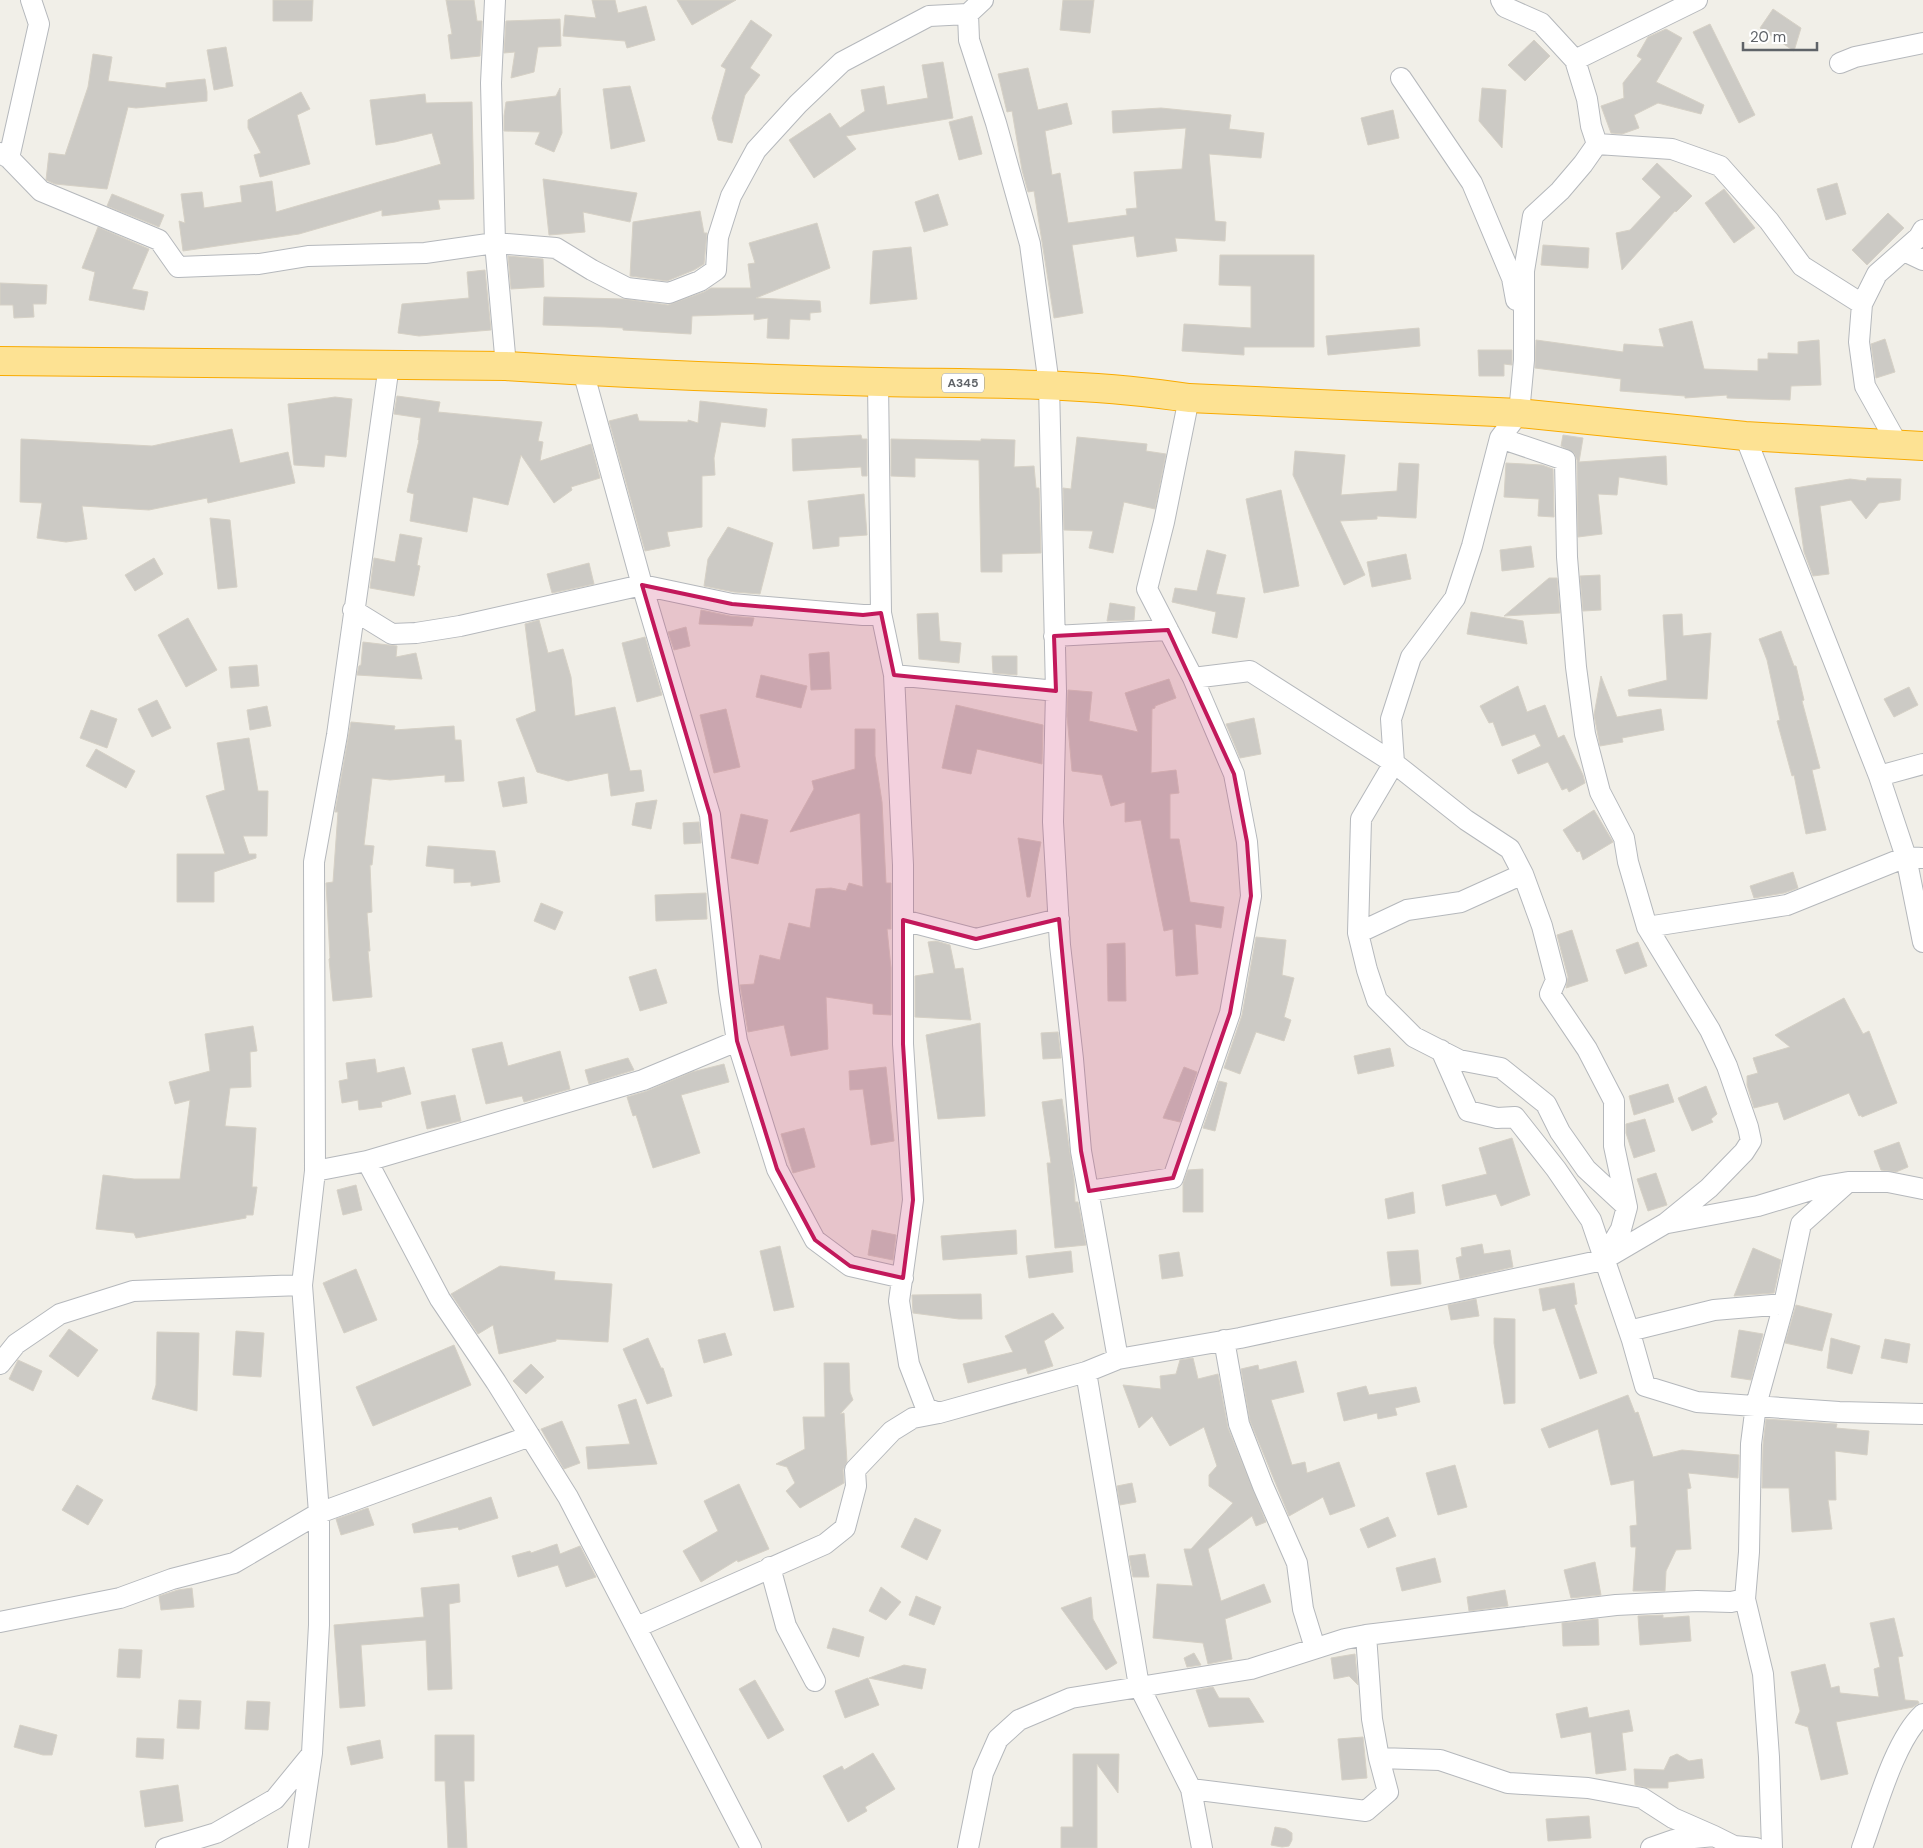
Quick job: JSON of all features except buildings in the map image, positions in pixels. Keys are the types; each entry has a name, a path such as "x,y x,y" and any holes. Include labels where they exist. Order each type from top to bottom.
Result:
{"highway":[{"name":"A345","path":"0,361 506,366 583,371 878,382 1049,385 1154,393 1189,398 1519,413 1745,436 1910,446"}],"street":[{"path":"31,0 39,24 4,156 40,191 159,240 178,267 259,264 308,256 425,253 495,243 556,248 627,288 669,293 700,281 716,270 718,237 731,196 756,150 798,104 842,62 930,16 976,7 969,40 996,123 1030,244 1049,385 1056,691 1053,822 1059,919 1081,1151 1118,1359"},
{"path":"495,0 491,83 495,243 506,366"},
{"path":"1501,0 1505,7 1541,23 1575,60 1587,99 1591,126 1597,144"},
{"path":"1575,60 1698,0"},
{"path":"1840,63 1855,57 1923,43"},
{"path":"1402,78 1472,183 1512,278 1524,344"},
{"path":"1597,144 1672,149 1720,166 1769,221 1802,266 1862,304"},
{"path":"1597,144 1571,178 1533,216 1524,271 1524,344 1519,413 1500,438 1472,546 1455,598 1411,658 1391,719 1394,763 1361,819 1358,933 1377,1000 1414,1037 1459,1060 1501,1068 1546,1104 1560,1132 1586,1169 1627,1207"},
{"path":"1910,446 1865,386 1859,342 1862,304 1877,274 1919,237 1923,230"},
{"path":"1904,251 1923,260"},
{"path":"298,1848 312,1754 320,1625 318,1513 302,1285 315,1171 314,862 337,735 353,610 389,365"},
{"path":"583,371 642,585 710,815 729,991 737,1041 777,1169 816,1240 850,1266 903,1278"},
{"path":"878,382 881,613 894,675 903,865 903,1044 913,1200 899,1301 909,1364 926,1408 939,1413"},
{"path":"1089,1191 1173,1178 1230,1013 1251,896 1247,842 1234,774 1193,678 1147,589 1164,522 1189,398"},
{"path":"1745,436 1879,776 1914,858 1923,942"},
{"path":"637,1627 825,1544 845,1528 856,1486 855,1470 892,1431 913,1418 939,1413 1086,1372 1118,1359 1224,1340 1603,1260 1666,1223 1709,1188 1744,1152 1751,1141 1727,1066 1710,1030 1648,927 1628,862 1624,838 1600,792 1585,734 1576,667 1567,557 1565,460 1500,438"},
{"path":"353,610 392,634 416,633 460,626 642,585 732,604 862,615 881,613"},
{"path":"1054,636 1168,630"},
{"path":"1193,678 1250,671 1394,763 1466,820 1510,849 1523,874 1542,926 1556,980 1550,994 1587,1049 1614,1101 1614,1146 1627,1207 1621,1229 1603,1260"},
{"path":"894,675 1056,691"},
{"path":"1879,776 1923,764"},
{"path":"1648,927 1787,905 1914,858"},
{"path":"1358,933 1407,910 1461,902 1523,874"},
{"path":"903,920 976,939 1059,919"},
{"path":"315,1171 367,1161 643,1080 737,1041"},
{"path":"1441,1050 1468,1112 1496,1118 1515,1117 1556,1169 1591,1220 1645,1386 1697,1402 1839,1412 1923,1414"},
{"path":"367,1161 440,1299 496,1382 568,1497 751,1848"},
{"path":"1666,1223 1758,1206 1824,1186 1848,1182 1888,1182 1923,1189"},
{"path":"1772,1848 1769,1757 1763,1674 1746,1599 1751,1444 1756,1405 1784,1304 1801,1224 1848,1182"},
{"path":"0,1364 16,1344 60,1314 133,1291 302,1285"},
{"path":"1629,1332 1714,1310 1784,1304"},
{"path":"1224,1340 1239,1424 1262,1486 1297,1563 1303,1609 1315,1648"},
{"path":"1086,1372 1139,1686 1191,1788 1202,1848"},
{"path":"0,1622 120,1598 172,1579 234,1564 318,1513 530,1436"},
{"path":"770,1567 786,1626 815,1682"},
{"path":"968,1848 983,1774 998,1739 1019,1720 1071,1698 1251,1669 1345,1639 1616,1605 1697,1601 1731,1602 1746,1599"},
{"path":"1191,1788 1366,1811 1388,1792 1379,1758 1372,1719 1366,1636"},
{"path":"1862,1848 1898,1749 1916,1721 1923,1714"},
{"path":"166,1848 216,1833 275,1799 312,1754"},
{"path":"1379,1758 1440,1760 1508,1783 1588,1788 1642,1798 1673,1818 1734,1846 1756,1848"},
{"path":"1651,1848 1674,1840 1714,1836"}],"highlighted area":[{"path":"642,585 732,604 863,615 881,613 894,675 1056,691 1054,636 1168,630 1234,774 1247,842 1251,896 1230,1013 1173,1178 1089,1191 1081,1151 1059,919 976,939 903,920 903,1044 913,1200 903,1278 850,1266 815,1240 777,1169 737,1041 710,815"}]}
